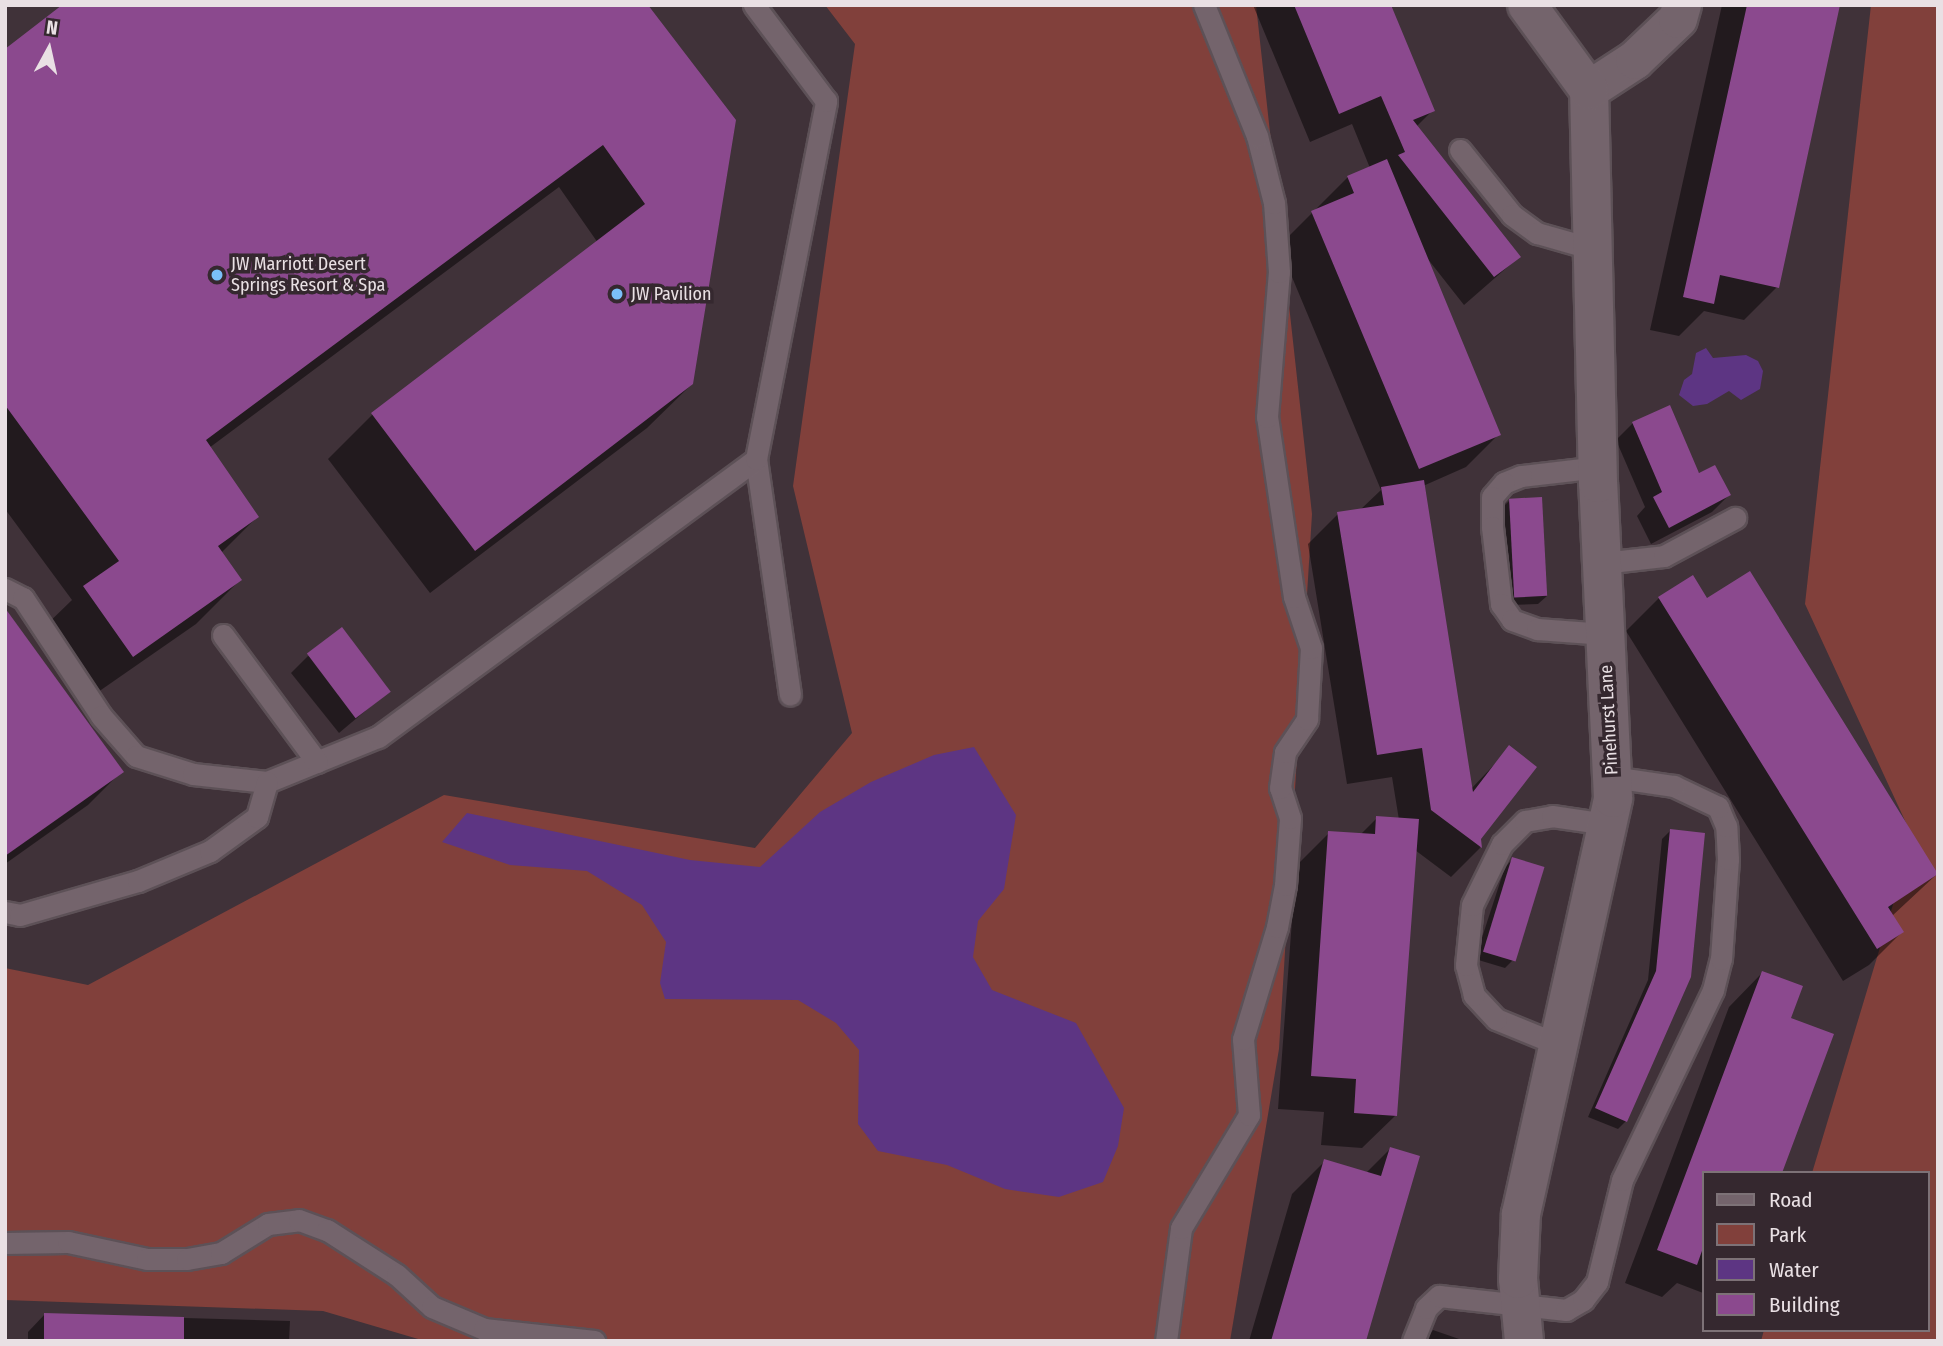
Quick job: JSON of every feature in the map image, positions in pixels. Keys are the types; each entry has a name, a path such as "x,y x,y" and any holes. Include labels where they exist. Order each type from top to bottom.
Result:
{"street":[{"path":"1527,5 1589,90 1635,60 1678,19 1682,5"},
{"name":"Pinehurst Lane","path":"1522,1323 1521,1214 1607,824 1612,777 1602,563 1589,90"}],"lane":[{"path":"754,5 826,102 756,459 790,695"},
{"path":"1166,1341 1181,1228 1249,1115 1242,1039 1277,927 1285,885 1290,818 1280,788 1285,752 1307,719 1311,648 1294,597 1267,417 1270,338 1279,272 1274,203 1257,136 1204,5"},
{"path":"1460,150 1512,215 1537,233 1593,249"},
{"path":"5,589 23,597 101,716 136,756 193,774 267,782 378,737 756,459"},
{"path":"1599,467 1521,476 1504,482 1492,497 1492,527 1501,604 1512,620 1536,629 1605,635"},
{"path":"1602,563 1664,556 1735,519"},
{"path":"223,635 317,762"},
{"path":"1413,1341 1426,1308 1439,1296 1522,1323 1566,1310 1583,1300 1597,1282 1622,1180 1713,989 1721,959 1728,859 1726,826 1718,807 1674,786 1612,777"},
{"path":"5,912 20,915 138,881 210,851 257,817 267,782"},
{"path":"1557,1044 1496,1019 1474,995 1466,936 1472,905 1502,844 1525,821 1552,816 1607,824"},
{"path":"5,1243 68,1242 148,1259 187,1259 221,1253 268,1224 299,1220 327,1230 397,1275 432,1307 484,1329 594,1341"}],"green space":[{"path":"825,5 1256,5 1312,514 1279,1049 1230,1341 425,1341 323,1311 5,1300 5,968 88,985 444,795 755,848 852,733 793,486 855,44"},
{"path":"1871,5 1938,5 1938,1341 1761,1341 1763,1332 1929,1332 1929,1171 1813,1171 1913,838 1805,604"}],"water":[{"path":"1706,348 1713,358 1746,355 1758,361 1763,371 1760,389 1741,400 1729,391 1707,404 1693,406 1679,395 1684,380 1692,374 1696,353"},
{"path":"974,747 1016,815 1004,889 978,921 973,957 992,990 1076,1023 1124,1108 1118,1146 1103,1182 1059,1197 1005,1189 947,1165 878,1151 858,1124 859,1050 836,1023 798,1000 665,999 660,983 666,942 642,905 587,871 510,865 442,842 467,813 690,860 760,867 820,812 871,782 934,755"}],"building":[{"name":"JW Marriott Desert Springs Resort & Spa","path":"62,5 648,5 736,120 693,384 475,551 371,413 645,204 603,145 206,440 259,517 218,546 242,580 133,657 83,586 119,561 5,405 5,49"},
{"path":"1294,5 1391,5 1435,111 1413,120 1521,257 1494,277 1398,155 1405,152 1381,96 1339,114"},
{"path":"1747,5 1840,5 1779,288 1720,275 1714,304 1683,297"},
{"path":"1387,159 1501,435 1419,469 1311,211 1354,193 1347,176"},
{"path":"1670,405 1699,473 1715,465 1731,495 1669,528 1653,497 1662,492 1632,422"},
{"path":"1424,480 1473,792 1509,745 1537,767 1481,839 1482,848 1431,810 1422,748 1377,755 1337,512 1384,505 1381,487"},
{"path":"1542,497 1547,596 1514,598 1509,499"},
{"path":"1750,571 1938,874 1888,907 1904,932 1877,949 1658,597 1693,575 1707,598"},
{"path":"5,608 124,772 5,856"},
{"path":"342,627 391,692 356,718 307,653"},
{"path":"1376,816 1419,819 1397,1116 1354,1113 1356,1079 1311,1076 1328,831 1375,834"},
{"path":"1670,829 1705,833 1691,977 1627,1122 1595,1108 1656,971"},
{"path":"1512,857 1545,867 1516,962 1483,952"},
{"path":"1762,971 1803,986 1791,1018 1834,1034 1783,1171 1702,1171 1702,1251 1697,1265 1657,1250"},
{"path":"1390,1147 1420,1156 1366,1341 1271,1341 1324,1159 1381,1176"},
{"path":"44,1313 184,1317 184,1341 44,1341"}],"place":[{"name":"JW Marriott Desert Springs Resort & Spa","path":"217,275"},
{"name":"JW Pavilion","path":"617,294"}]}
